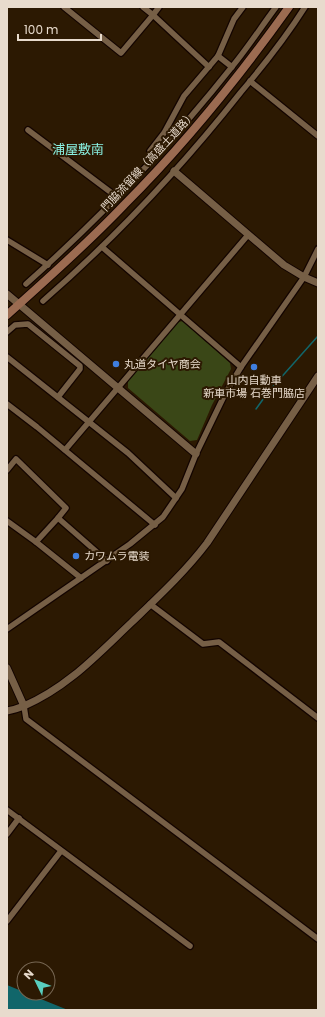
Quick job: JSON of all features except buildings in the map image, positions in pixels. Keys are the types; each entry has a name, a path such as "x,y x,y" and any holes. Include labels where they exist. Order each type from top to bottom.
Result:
{"main road":[{"name":"門脇流留線（高盛土道路）","path":"7,315 88,242 161,166 205,116 289,7"}],"street":[{"path":"64,7 121,53 159,7"},
{"path":"143,7 209,67"},
{"path":"156,156 150,151 164,133 184,96 218,56 234,18 243,7"},
{"path":"26,284 48,265 156,156 232,67 276,7"},
{"path":"43,302 102,247 215,126 293,26 305,7"},
{"path":"218,56 232,67"},
{"path":"250,82 318,136"},
{"path":"28,130 117,197"},
{"path":"174,171 284,266 304,278 318,283"},
{"path":"65,450 248,235"},
{"path":"7,240 48,265"},
{"path":"102,247 241,367"},
{"path":"7,629 107,561 155,525 163,517 182,489 196,454 226,392 241,367 304,278 318,249"},
{"path":"7,294 196,454"},
{"path":"7,332 15,325 28,324 80,366 80,370 58,397"},
{"path":"7,357 128,453 176,498"},
{"path":"7,711 24,706 54,690 70,679 92,661 192,563 207,543 318,376"},
{"path":"7,404 155,525"},
{"path":"7,470 16,459 66,508 36,542"},
{"path":"58,518 107,561"},
{"path":"7,521 81,578"},
{"path":"150,604 203,644 219,642 318,718"},
{"path":"7,668 24,706 26,719 318,939"},
{"path":"7,810 190,946"},
{"path":"7,834 19,818"},
{"path":"7,921 61,851"}],"green space":[{"path":"183,321 230,363 231,369 212,405 197,440 190,441 128,388 128,381 178,322"}],"water":[{"path":"7,985 16,989 16,1001 46,1001 68,1010 7,1010"}],"waterway":[{"path":"256,409 269,391 318,336"}],"place":[{"name":"丸道タイヤ商会","path":"116,364"},
{"name":"山内自動車 新車市場 石巻門脇店","path":"254,367"},
{"name":"カワムラ電装","path":"76,556"}],"district":[{"name":"浦屋敷南","path":"78,149"}]}
